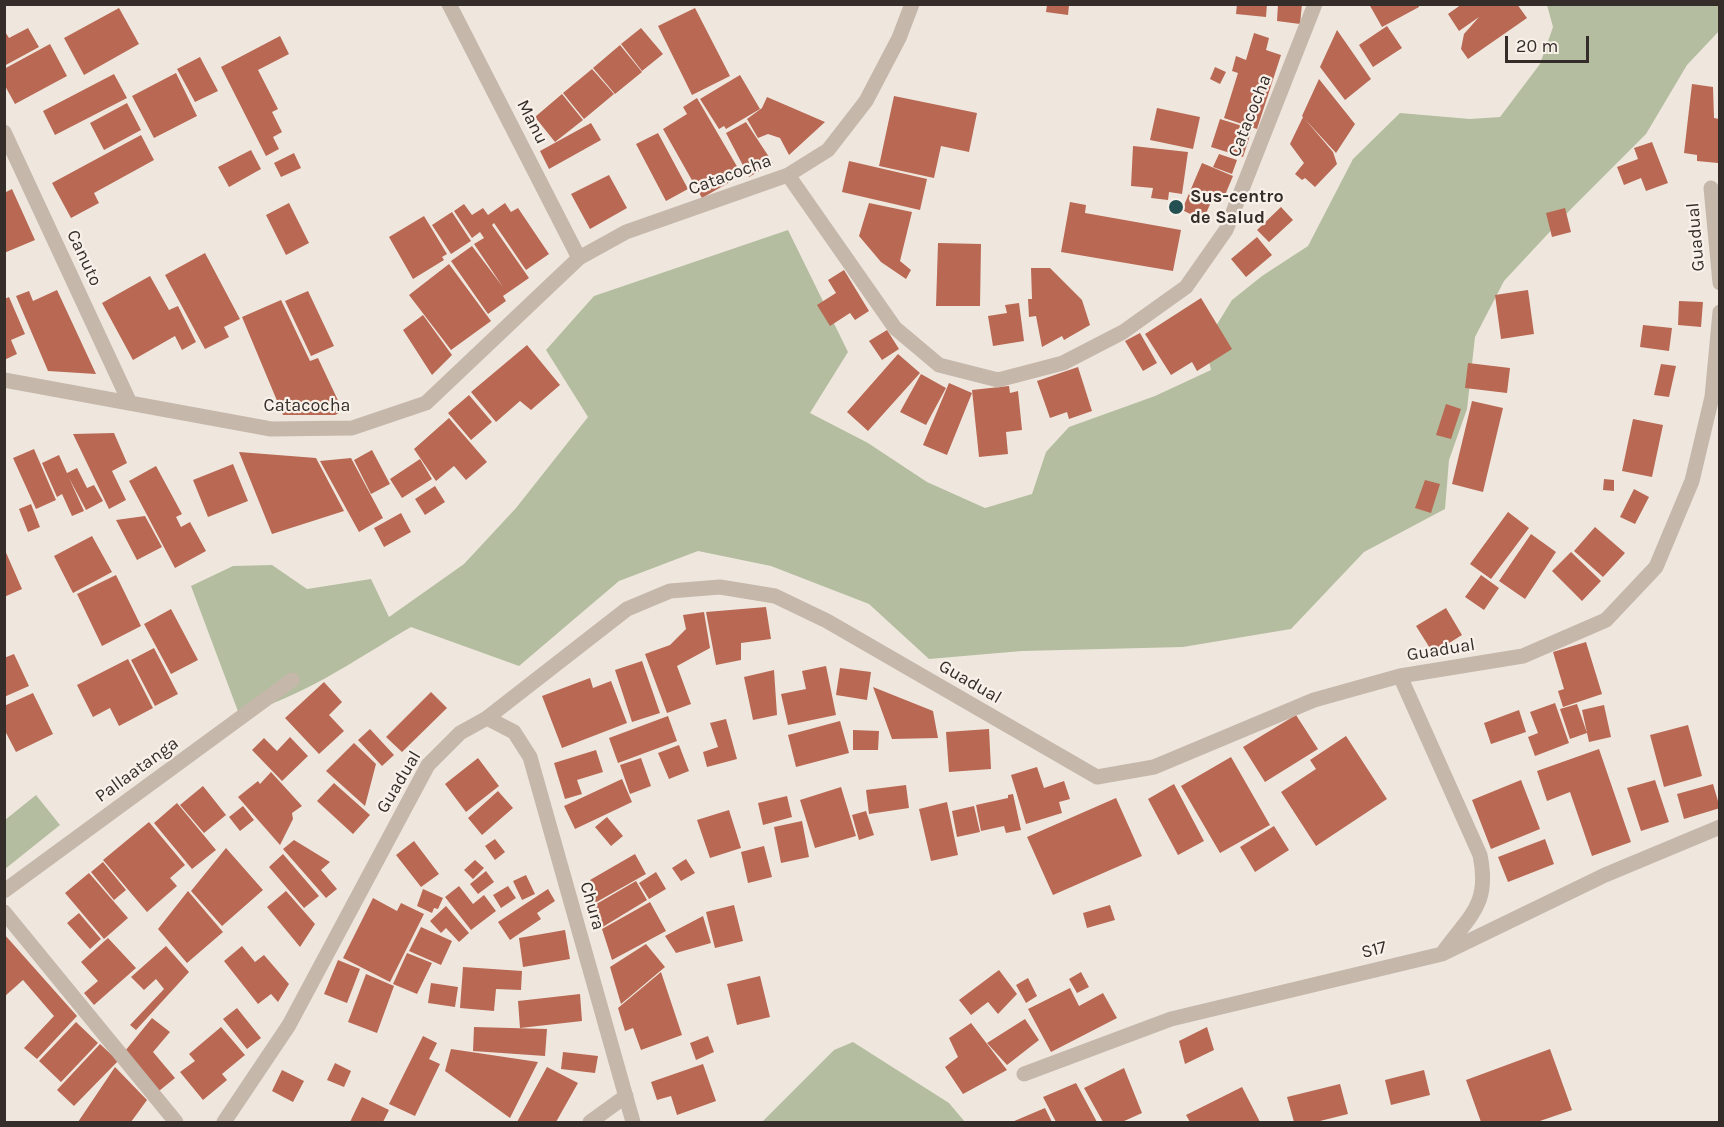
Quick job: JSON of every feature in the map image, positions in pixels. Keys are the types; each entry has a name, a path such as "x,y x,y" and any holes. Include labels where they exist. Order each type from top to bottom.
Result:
{"street":[{"name":"Manu","path":"450,4 579,258"},
{"path":"788,175 828,150 866,101 899,38 912,4"},
{"name":"Catacocha","path":"4,380 129,401 271,429 352,428 426,403 579,258 626,232 788,175 895,327 939,365 998,380 1062,363 1124,332 1186,286 1193,277 1226,230 1315,4"},
{"name":"Canuto","path":"4,132 129,401"},
{"name":"Guadual","path":"1711,188 1719,283"},
{"name":"Guadual","path":"224,1122 289,1026 428,765 460,733 488,718 627,609 670,591 720,587 775,596 826,621 1097,777 1154,767 1314,700 1400,676 1523,657 1606,620 1656,567 1692,482 1712,397 1719,312"},
{"path":"1400,676 1480,855 1485,878 1481,899 1443,954"},
{"name":"Pallaatanga","path":"4,891 292,680"},
{"name":"Chura","path":"488,718 514,732 530,757 633,1122"},
{"name":"S17","path":"1024,1074 1172,1019 1443,954 1605,875 1719,826"},
{"path":"4,912 176,1122"},
{"path":"590,1122 626,1096"}],"green space":[{"path":"1547,5 1719,5 1719,31 1687,65 1646,134 1571,209 1504,281 1475,337 1467,409 1449,460 1445,509 1364,552 1291,629 1183,647 1022,651 929,659 869,604 771,566 698,551 619,581 519,666 411,627 306,688 284,699 239,714 191,586 233,566 272,565 307,589 371,579 389,617 464,564 516,508 588,417 546,350 594,296 788,230 848,352 810,413 868,443 927,482 985,508 1032,494 1046,452 1069,427 1155,396 1211,370 1205,344 1232,300 1262,276 1308,246 1353,159 1400,113 1470,119 1500,117 1540,64 1553,27"},
{"path":"36,795 60,825 5,869 5,820"},
{"path":"853,1042 949,1103 965,1122 762,1122 834,1050"}],"building":[{"path":"1237,4 1267,4 1266,17 1236,14"},
{"path":"1278,4 1302,4 1300,24 1277,21"},
{"path":"1369,4 1418,4 1419,7 1382,27"},
{"path":"1462,4 1517,4 1527,18 1468,59 1461,49 1464,34 1479,17 1459,31 1448,14"},
{"path":"1047,5 1069,5 1068,15 1046,12"},
{"path":"119,8 139,44 84,75 64,38"},
{"path":"695,8 730,76 692,95 658,26"},
{"path":"1387,26 1402,48 1373,67 1359,45"},
{"path":"28,28 39,47 4,66 4,30 9,38"},
{"path":"641,28 663,54 642,71 621,44"},
{"path":"1337,30 1371,79 1345,100 1320,67"},
{"path":"1254,33 1269,38 1266,50 1281,55 1257,129 1224,118 1238,73 1232,71 1236,56 1246,60"},
{"path":"280,36 289,54 258,70 278,109 272,112 282,132 273,137 279,149 266,156 221,67"},
{"path":"50,44 67,76 15,104 4,84 4,69"},
{"path":"620,45 642,72 615,94 593,68"},
{"path":"200,57 218,91 195,102 177,69"},
{"path":"1215,67 1226,72 1220,84 1210,79"},
{"path":"592,69 614,94 584,119 563,93"},
{"path":"176,73 197,116 154,138 132,96"},
{"path":"114,74 127,98 55,135 43,111"},
{"path":"740,75 760,109 726,129 724,126 719,129 700,99"},
{"path":"1319,79 1355,124 1336,153 1302,116"},
{"path":"1692,84 1713,87 1714,118 1719,119 1718,163 1697,161 1697,155 1684,153"},
{"path":"562,94 583,120 555,142 535,117"},
{"path":"894,96 977,113 969,152 941,146 934,178 879,166"},
{"path":"767,97 825,122 789,155 780,138 768,134 758,138 747,119 762,108"},
{"path":"697,98 742,175 702,198 663,129 687,114 683,107"},
{"path":"127,103 141,130 104,150 90,123"},
{"path":"1157,108 1200,117 1193,149 1150,140"},
{"path":"1303,117 1333,152 1337,164 1315,187 1305,178 1302,180 1295,174 1304,163 1290,144"},
{"path":"1220,119 1252,129 1243,157 1211,147"},
{"path":"746,122 773,163 749,177 726,133"},
{"path":"591,123 601,140 549,169 540,151"},
{"path":"658,133 688,189 666,201 636,144"},
{"path":"141,135 154,160 94,193 99,203 71,218 52,183"},
{"path":"1652,142 1668,183 1646,191 1641,178 1624,185 1617,167 1638,159 1634,148"},
{"path":"1133,146 1188,152 1182,194 1169,192 1168,200 1151,198 1153,188 1131,186"},
{"path":"251,150 261,169 229,187 218,167"},
{"path":"294,153 301,168 281,177 274,163"},
{"path":"1219,154 1237,160 1232,174 1213,167"},
{"path":"849,161 927,179 920,210 842,192"},
{"path":"1202,163 1233,176 1225,195 1216,191 1203,220 1182,210"},
{"path":"609,175 627,208 590,229 571,194"},
{"path":"12,189 35,240 4,253 4,193"},
{"path":"1070,202 1086,205 1085,213 1181,230 1173,271 1061,252"},
{"path":"289,203 309,243 286,255 266,215"},
{"path":"505,203 511,212 518,208 549,254 526,270 494,223 492,225 529,278 503,296 506,301 488,314 451,261 472,246 503,287 474,244 484,238 480,232 472,238 454,211 464,204 472,215 483,208 488,215"},
{"path":"869,203 912,212 900,261 911,270 906,279 881,262 859,236"},
{"path":"1281,207 1293,220 1269,242 1257,230"},
{"path":"1565,208 1571,232 1552,237 1546,213"},
{"path":"452,212 471,241 451,254 432,225"},
{"path":"424,216 447,254 442,257 444,260 413,279 389,237"},
{"path":"1257,237 1272,255 1246,277 1231,259"},
{"path":"938,243 981,244 980,306 936,306"},
{"path":"205,253 240,319 224,327 229,337 205,349 165,275"},
{"path":"449,264 491,321 451,350 409,295"},
{"path":"1031,268 1050,268 1082,300 1090,325 1064,340 1062,336 1042,347 1036,316 1029,317 1028,299 1032,299"},
{"path":"844,270 869,311 855,320 850,313 830,326 817,305 836,293 828,280"},
{"path":"150,276 169,310 178,306 196,342 182,350 175,336 133,360 102,303"},
{"path":"57,290 96,374 48,371 16,296 29,291 33,301"},
{"path":"1528,290 1534,334 1501,339 1495,295"},
{"path":"308,291 334,346 311,356 285,301"},
{"path":"9,297 25,334 11,340 17,354 4,360 4,299"},
{"path":"1201,298 1232,349 1197,371 1192,362 1171,375 1145,334"},
{"path":"281,300 310,361 318,358 343,411 335,415 283,415 242,317"},
{"path":"1679,301 1703,302 1701,327 1678,325"},
{"path":"1019,303 1024,341 993,346 988,316 1007,313 1005,305"},
{"path":"423,315 452,355 432,375 403,330"},
{"path":"1643,325 1672,328 1669,351 1640,347"},
{"path":"887,330 899,349 882,360 869,341"},
{"path":"1140,333 1157,363 1143,371 1125,341"},
{"path":"527,345 560,385 531,410 520,401 496,422 471,392"},
{"path":"898,354 920,373 868,431 847,412"},
{"path":"1468,363 1510,368 1507,393 1465,388"},
{"path":"1661,364 1676,366 1669,397 1654,395"},
{"path":"1078,367 1092,411 1069,419 1067,412 1050,418 1037,381"},
{"path":"921,374 946,388 926,425 900,412"},
{"path":"949,383 972,393 947,455 923,445"},
{"path":"1009,386 1010,393 1018,391 1022,430 1006,432 1008,454 979,457 972,390"},
{"path":"469,395 492,422 471,440 448,413"},
{"path":"1472,401 1503,408 1483,492 1452,484"},
{"path":"1446,404 1461,409 1451,439 1436,435"},
{"path":"449,418 487,462 466,480 454,466 436,481 414,449"},
{"path":"1633,419 1663,425 1652,477 1622,471"},
{"path":"114,433 127,463 112,471 126,500 109,509 73,434"},
{"path":"34,449 56,500 36,509 13,458"},
{"path":"372,450 390,484 371,494 354,460"},
{"path":"239,452 316,458 344,511 272,534"},
{"path":"59,455 67,473 77,468 87,488 94,485 103,501 86,510 69,478 84,511 72,516 62,494 57,497 42,463"},
{"path":"351,458 383,518 359,532 320,461"},
{"path":"420,459 432,479 402,498 390,479"},
{"path":"233,464 248,501 208,517 193,480"},
{"path":"156,466 182,514 176,517 181,527 190,522 206,551 175,568 129,481"},
{"path":"1604,479 1614,480 1614,491 1603,490"},
{"path":"1425,480 1440,484 1431,513 1415,508"},
{"path":"435,486 445,502 425,515 415,499"},
{"path":"1634,489 1649,497 1635,524 1620,517"},
{"path":"31,504 40,527 28,532 19,509"},
{"path":"1508,512 1529,528 1491,579 1470,564"},
{"path":"401,513 411,532 384,547 374,528"},
{"path":"145,516 162,547 137,560 116,520"},
{"path":"1595,527 1625,553 1603,577 1574,551"},
{"path":"1531,534 1556,552 1525,599 1499,581"},
{"path":"92,536 112,572 73,593 54,556"},
{"path":"4,548 22,589 4,597"},
{"path":"1571,552 1601,581 1582,601 1552,571"},
{"path":"116,575 141,626 102,646 77,594"},
{"path":"1481,575 1499,588 1484,610 1465,597"},
{"path":"766,607 771,639 741,643 741,660 716,665 706,612"},
{"path":"1446,608 1462,635 1433,653 1416,626"},
{"path":"171,609 198,660 171,674 144,624"},
{"path":"704,612 710,648 677,666 691,704 667,713 645,654 670,645 686,629 683,615"},
{"path":"1586,642 1602,694 1563,707 1558,691 1564,689 1553,652"},
{"path":"154,648 178,694 155,706 131,660"},
{"path":"14,654 29,686 4,697 4,658"},
{"path":"128,659 153,708 119,726 110,708 93,717 77,685"},
{"path":"642,661 660,713 632,722 615,670"},
{"path":"826,666 836,715 788,725 781,694 806,689 802,671"},
{"path":"840,668 871,672 867,700 836,695"},
{"path":"774,670 777,715 753,720 744,677"},
{"path":"590,678 593,688 611,681 627,723 562,748 542,696"},
{"path":"324,682 342,702 329,715 344,731 319,754 285,718"},
{"path":"873,687 933,711 938,738 892,739"},
{"path":"431,692 447,708 402,752 386,737"},
{"path":"33,693 53,734 16,752 4,729 4,706"},
{"path":"1555,703 1569,743 1535,756 1528,737 1538,733 1530,712"},
{"path":"1577,704 1587,733 1570,739 1560,709"},
{"path":"1604,705 1611,737 1589,742 1582,710"},
{"path":"1519,710 1526,732 1491,744 1484,723"},
{"path":"1296,715 1318,749 1265,782 1243,747"},
{"path":"668,716 677,741 618,763 609,738"},
{"path":"726,719 737,759 707,767 703,752 718,747 710,723"},
{"path":"840,721 849,753 796,767 788,735"},
{"path":"1688,725 1702,776 1664,787 1650,735"},
{"path":"370,729 394,755 382,766 358,740"},
{"path":"989,729 991,769 949,772 946,732"},
{"path":"853,730 879,731 878,750 853,750"},
{"path":"1346,736 1387,799 1316,846 1281,792 1316,769 1310,760"},
{"path":"290,737 308,756 282,781 252,750 264,738 277,751"},
{"path":"354,743 376,764 365,806 326,771"},
{"path":"679,745 689,771 669,779 658,753"},
{"path":"1599,749 1631,842 1592,856 1570,792 1547,801 1537,771"},
{"path":"596,750 603,772 577,780 582,794 565,799 554,763"},
{"path":"1231,757 1270,825 1220,853 1181,786"},
{"path":"478,758 499,786 466,812 445,784"},
{"path":"641,758 651,786 630,794 620,765"},
{"path":"1037,767 1044,788 1064,781 1070,799 1059,802 1062,813 1026,824 1011,775"},
{"path":"271,772 302,806 292,813 293,819 280,845 238,797 258,781 260,784"},
{"path":"622,779 632,802 575,829 564,806"},
{"path":"1521,780 1540,829 1491,849 1472,800"},
{"path":"1655,780 1669,822 1641,831 1627,788"},
{"path":"334,783 370,815 353,834 317,801"},
{"path":"1174,784 1204,841 1178,855 1148,799"},
{"path":"1713,784 1720,808 1684,819 1677,794"},
{"path":"906,785 909,808 869,814 866,790"},
{"path":"203,786 226,815 204,833 180,805"},
{"path":"841,787 856,836 815,848 800,800"},
{"path":"498,791 513,808 482,835 468,818"},
{"path":"1013,794 1021,830 1006,833 1004,826 981,831 976,805 1008,798 1008,795"},
{"path":"787,796 792,817 763,825 758,803"},
{"path":"1116,798 1142,856 1053,895 1027,837"},
{"path":"947,802 958,855 931,861 919,809"},
{"path":"177,803 216,850 192,869 154,823"},
{"path":"243,806 254,820 240,831 229,817"},
{"path":"974,806 980,832 957,837 952,811"},
{"path":"729,810 741,848 710,858 697,820"},
{"path":"866,811 874,835 859,840 852,815"},
{"path":"607,817 623,836 611,846 595,827"},
{"path":"802,821 809,857 781,863 774,827"},
{"path":"149,822 185,865 170,878 177,886 147,912 103,860"},
{"path":"1274,826 1289,850 1255,872 1240,847"},
{"path":"495,839 505,852 495,860 485,846"},
{"path":"1545,839 1554,864 1508,882 1498,857"},
{"path":"294,840 330,862 321,870 337,889 326,898 283,849"},
{"path":"414,841 439,874 421,887 396,855"},
{"path":"764,846 772,877 748,883 741,852"},
{"path":"226,848 263,890 222,926 191,891"},
{"path":"283,854 319,896 304,908 269,867"},
{"path":"635,854 646,874 593,904 590,880"},
{"path":"686,859 695,873 681,881 672,868"},
{"path":"475,860 484,868 473,879 464,870"},
{"path":"103,862 126,890 114,900 91,872"},
{"path":"486,871 494,882 478,894 470,884"},
{"path":"656,872 666,889 649,899 639,883"},
{"path":"89,873 128,918 104,939 65,893"},
{"path":"526,875 535,894 522,900 513,881"},
{"path":"636,881 647,900 601,928 593,906"},
{"path":"459,886 473,904 484,895 496,911 471,930 445,897"},
{"path":"508,886 516,898 501,908 493,895"},
{"path":"423,889 443,898 438,909 434,908 432,913 417,906"},
{"path":"548,889 555,901 537,913 541,919 510,940 498,922"},
{"path":"188,891 223,932 187,963 158,929"},
{"path":"286,891 315,924 300,947 267,907"},
{"path":"373,898 397,911 401,903 424,914 390,982 343,958"},
{"path":"650,902 666,931 612,960 602,929"},
{"path":"734,905 743,941 715,948 706,912"},
{"path":"1110,905 1115,920 1087,928 1083,913"},
{"path":"446,906 469,933 459,942 446,928 441,933 430,921"},
{"path":"79,913 101,939 90,949 67,923"},
{"path":"703,916 711,943 676,953 665,936"},
{"path":"421,927 452,941 441,965 409,951"},
{"path":"565,930 570,959 523,967 519,938"},
{"path":"4,934 77,1016 37,1059 24,1048 54,1016 23,980 4,997"},
{"path":"108,938 136,968 94,1005 84,993 98,981 81,962"},
{"path":"646,944 665,967 621,1004 610,967"},
{"path":"166,946 189,972 136,1030 130,1025 164,989 156,979 144,990 131,977"},
{"path":"242,946 255,962 264,955 289,984 278,1002 271,994 258,1004 224,961"},
{"path":"407,953 432,963 417,994 393,984"},
{"path":"338,960 360,969 347,1003 324,994"},
{"path":"463,967 522,971 521,990 496,989 494,1011 460,1008"},
{"path":"999,970 1017,994 998,1014 988,1002 971,1015 959,1000"},
{"path":"661,972 682,1035 641,1050 633,1028 625,1031 618,1008"},
{"path":"1081,972 1089,987 1077,993 1069,979"},
{"path":"366,974 394,986 377,1033 348,1022"},
{"path":"760,976 770,1017 737,1025 727,984"},
{"path":"1028,978 1037,996 1026,1003 1016,985"},
{"path":"431,983 458,987 455,1007 428,1003"},
{"path":"1070,988 1079,1006 1103,993 1117,1018 1051,1052 1028,1009"},
{"path":"580,994 582,1021 520,1028 518,1001"},
{"path":"237,1008 261,1038 247,1049 223,1019"},
{"path":"152,1018 170,1032 153,1052 175,1078 159,1091 125,1051"},
{"path":"1025,1019 1039,1040 1007,1065 987,1043"},
{"path":"76,1022 98,1043 61,1082 39,1061"},
{"path":"971,1023 1007,1070 963,1094 945,1067 958,1057 949,1038"},
{"path":"221,1027 245,1055 222,1074 227,1080 203,1100 180,1072 195,1061 189,1054"},
{"path":"474,1027 547,1029 545,1056 473,1051"},
{"path":"1207,1027 1214,1050 1185,1064 1179,1041"},
{"path":"423,1036 437,1043 429,1059 440,1064 415,1116 389,1104"},
{"path":"708,1036 714,1052 696,1060 690,1043"},
{"path":"100,1044 118,1061 74,1106 57,1090"},
{"path":"451,1049 538,1062 510,1118 445,1071"},
{"path":"1550,1049 1572,1110 1537,1122 1481,1122 1466,1080"},
{"path":"563,1052 598,1056 595,1073 561,1069"},
{"path":"335,1063 351,1071 344,1087 327,1080"},
{"path":"703,1064 716,1101 677,1115 671,1096 657,1100 651,1082"},
{"path":"115,1067 147,1100 131,1122 78,1122"},
{"path":"547,1067 578,1083 556,1122 517,1122"},
{"path":"1124,1068 1142,1113 1122,1122 1103,1122 1084,1088"},
{"path":"282,1070 304,1081 293,1102 272,1091"},
{"path":"1424,1070 1430,1095 1391,1105 1385,1080"},
{"path":"1076,1083 1097,1122 1056,1122 1043,1097"},
{"path":"1340,1084 1348,1114 1316,1122 1294,1122 1287,1097"},
{"path":"1242,1087 1260,1122 1190,1122 1186,1115"},
{"path":"362,1097 389,1110 383,1122 350,1122"},
{"path":"1045,1108 1052,1122 1012,1122"}],"place":[{"name":"Sus-centro de Salud","path":"1176,207"}]}
